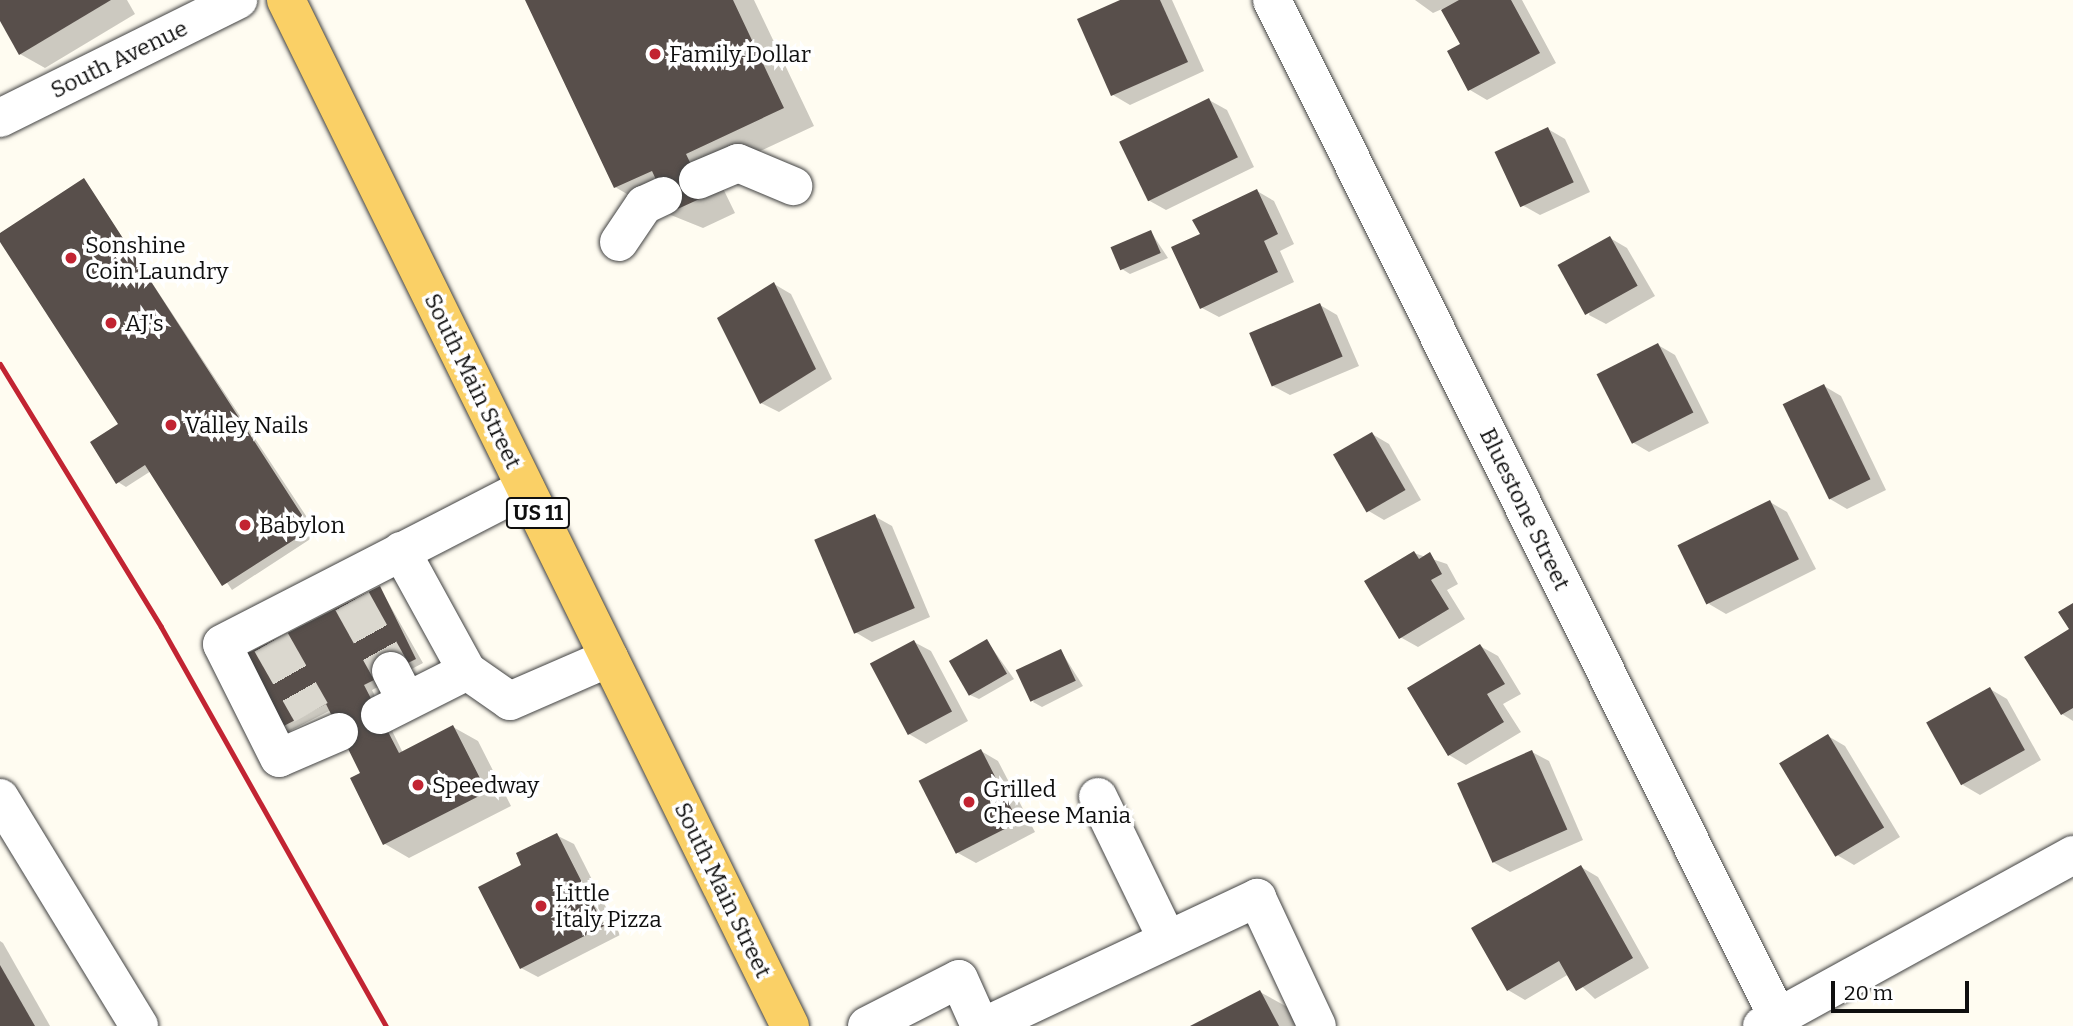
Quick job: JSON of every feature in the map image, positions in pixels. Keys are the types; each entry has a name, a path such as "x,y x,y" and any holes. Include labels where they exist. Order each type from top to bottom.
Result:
{"main road":[{"name":"South Main Street","path":"286,0 790,1026"}],"street":[{"name":"South Avenue","path":"0,118 238,0"},
{"name":"Bluestone Street","path":"1272,0 1770,1022"},
{"path":"698,180 738,163 793,186"},
{"path":"619,242 644,205 663,196"},
{"path":"325,727 279,758 222,643 266,633 347,591 401,551 525,488"},
{"path":"401,551 467,671 510,701 609,658"},
{"path":"392,695 467,671"},
{"path":"1098,797 1166,937"},
{"path":"0,798 139,1026"},
{"path":"1770,1022 2073,855"},
{"path":"867,1026 959,979 983,1026 1166,937 1257,898 1317,1026"}],"building":[{"path":"0,0 111,0 19,55 0,21"},
{"name":"Family Dollar","path":"525,0 733,0 784,108 686,154 706,196 671,212 652,171 614,188"},
{"path":"1120,0 1160,0 1188,62 1111,96 1077,19"},
{"path":"1459,0 1511,0 1540,53 1468,91 1447,51 1460,44 1441,10"},
{"path":"1209,98 1238,157 1148,201 1119,142"},
{"path":"1548,127 1574,182 1520,207 1495,152"},
{"path":"84,178 311,529 222,586 145,465 116,484 90,442 118,424 0,242 0,233"},
{"path":"1257,189 1278,234 1264,241 1278,272 1200,309 1171,247 1200,234 1192,220"},
{"path":"1151,230 1161,253 1120,270 1110,247"},
{"path":"1610,236 1638,286 1585,315 1558,265"},
{"path":"774,282 816,369 760,404 717,318"},
{"path":"1320,303 1343,356 1272,386 1249,333"},
{"path":"1658,343 1693,412 1632,444 1597,374"},
{"path":"1824,384 1870,479 1829,499 1783,404"},
{"path":"1372,432 1406,490 1367,513 1333,454"},
{"path":"1770,500 1799,559 1706,604 1677,545"},
{"path":"875,514 915,608 854,634 814,540"},
{"path":"1414,551 1419,559 1430,552 1442,574 1431,580 1449,609 1399,639 1364,581"},
{"path":"380,586 416,659 364,685 399,753 453,725 487,792 383,845 350,778 360,773 326,704 278,729 242,656"},
{"path":"2073,603 2073,708 2061,715 2024,657 2069,629 2058,612"},
{"path":"987,639 1007,674 969,696 949,661"},
{"path":"914,640 952,712 908,735 870,663"},
{"path":"1480,644 1505,684 1487,694 1504,722 1448,756 1407,688"},
{"path":"1061,649 1076,681 1030,702 1016,670"},
{"path":"1990,687 2025,750 1961,785 1926,722"},
{"path":"1828,734 1884,827 1835,857 1779,763"},
{"name":"Grilled Cheese Mania","path":"981,749 1018,822 956,854 919,781"},
{"path":"1532,750 1567,829 1492,863 1457,783"},
{"name":"Little Italy Pizza","path":"557,833 604,926 520,969 478,887 521,865 516,853"},
{"path":"1581,865 1633,958 1576,991 1559,961 1507,991 1471,928"},
{"path":"0,965 35,1026 0,1026"},
{"path":"1260,990 1279,1026 1190,1026"}],"tunnel":[{"path":"352,601 391,671"},
{"path":"271,642 311,712"}],"railway":[{"path":"0,364 161,627 386,1026"}],"place":[{"name":"Family Dollar","path":"655,54"},
{"name":"Sonshine Coin Laundry","path":"71,258"},
{"name":"AJ's","path":"111,323"},
{"name":"Valley Nails","path":"171,425"},
{"name":"Babylon","path":"245,525"},
{"name":"Speedway","path":"418,785"},
{"name":"Grilled Cheese Mania","path":"969,802"},
{"name":"Little Italy Pizza","path":"541,906"}]}
